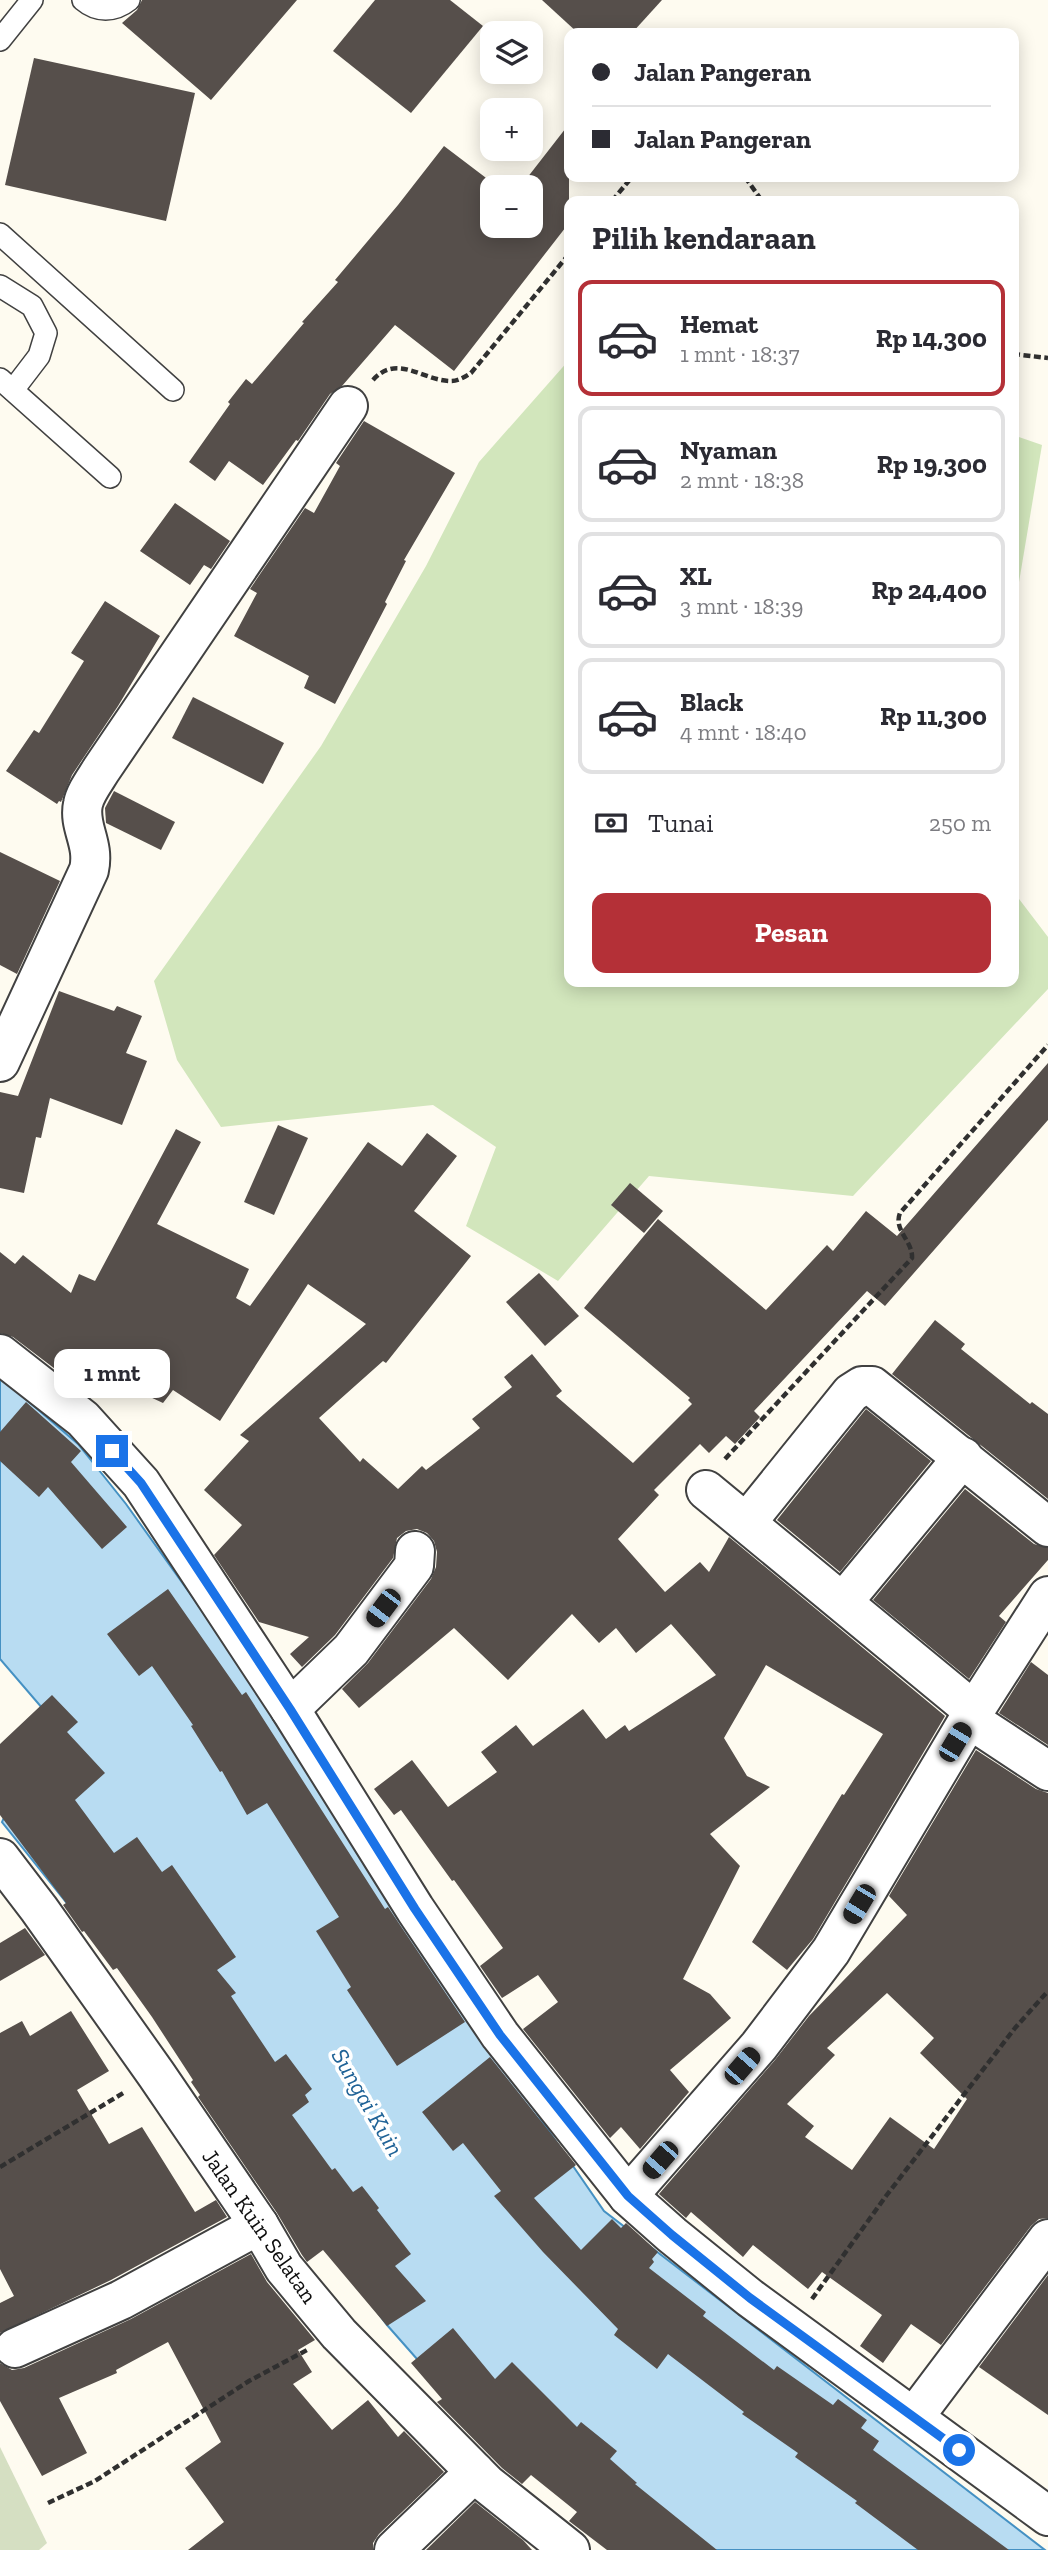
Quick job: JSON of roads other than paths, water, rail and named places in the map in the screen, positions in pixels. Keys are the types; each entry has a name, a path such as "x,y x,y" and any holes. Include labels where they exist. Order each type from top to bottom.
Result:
{"street":[{"path":"0,1062 89,870 91,846 82,816 85,797 348,406"},
{"path":"0,1354 83,1419 141,1483 290,1709 415,1909 500,2035 628,2196 672,2235 791,2328 1048,2516"},
{"path":"747,1522 851,1393 862,1386 872,1386 1048,1527"},
{"path":"843,1602 963,1457"},
{"path":"706,1490 843,1602 971,1715 1048,1771"},
{"path":"290,1709 351,1650 414,1566 415,1551"},
{"path":"628,2196 759,2046 823,1962 971,1715 1048,1596"},
{"name":"Jalan Kuin Selatan","path":"3,1867 40,1909 156,2074 259,2225 284,2268 339,2334 487,2484 570,2550"},
{"path":"15,2348 121,2300 259,2225"},
{"path":"914,2417 1048,2239"},
{"path":"394,2550 475,2472"}],"lane":[{"path":"0,40 32,0"},
{"path":"83,0 92,8 104,9 120,7 129,0"},
{"path":"0,234 173,390"},
{"path":"0,286 32,306 46,333 39,356 6,384 110,477"}],"water":[{"name":"Sungai Kuin","path":"0,1377 78,1444 126,1504 299,1746 520,2089 604,2211 1045,2550 637,2550 484,2435 387,2325 145,2001 2,1822 49,1716 0,1659"}]}
